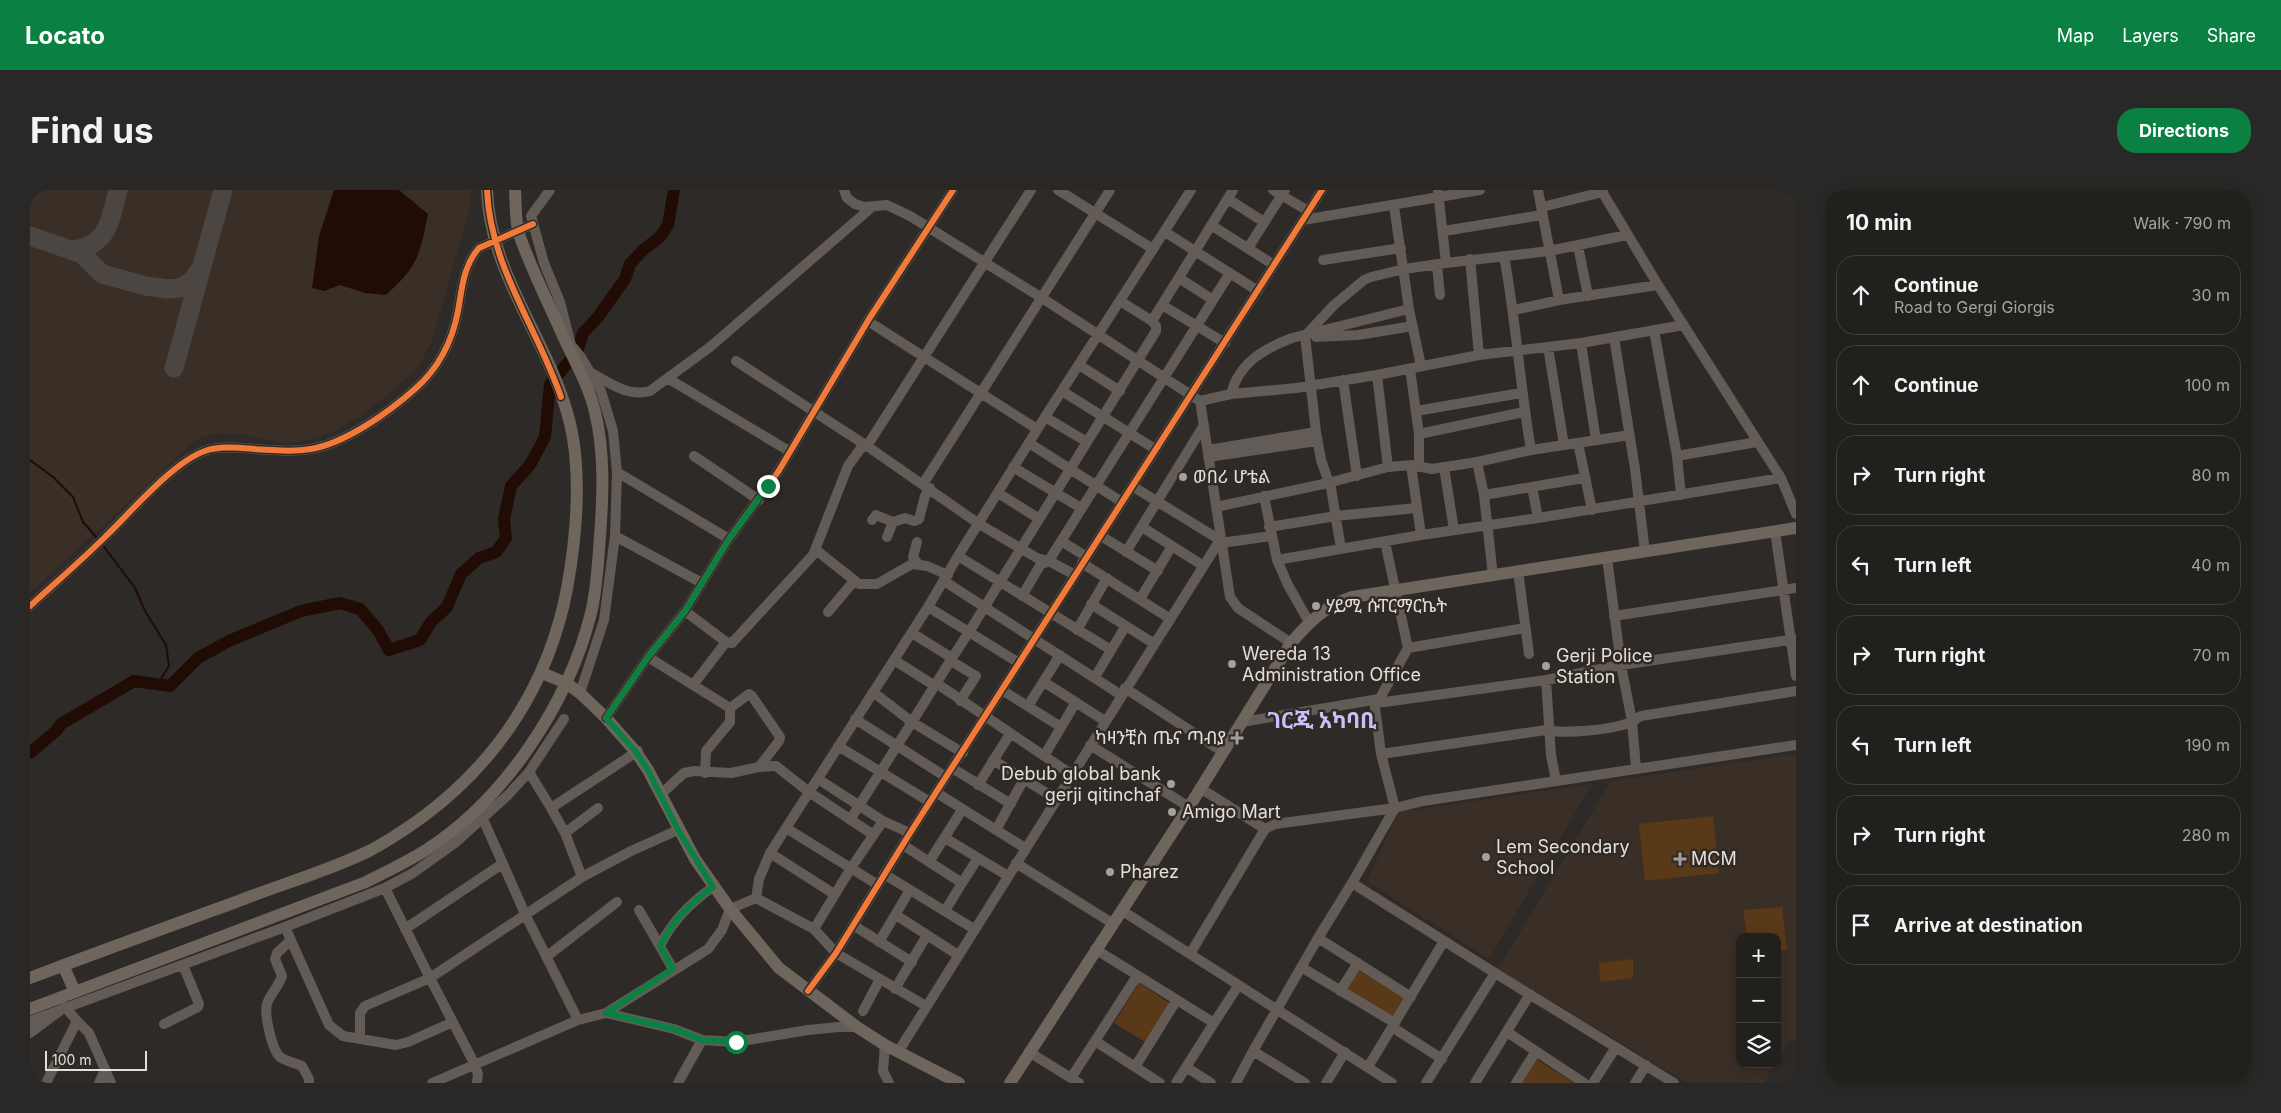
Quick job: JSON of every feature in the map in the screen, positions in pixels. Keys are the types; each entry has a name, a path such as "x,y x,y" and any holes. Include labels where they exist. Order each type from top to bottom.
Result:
{"main road":[{"path":"30,978 343,862 397,835 446,799 487,758 522,710 542,673 561,620 576,527 577,492 572,437 561,397 551,368 504,270 494,241 487,190"},
{"path":"30,1009 366,882 427,850 457,827 485,800 518,762 544,727 566,683 592,612 603,500 600,443 586,374 568,342 518,232 515,190"},
{"path":"1010,1083 1028,1052 1188,807 1291,643 1309,622 1332,604 1343,600 1518,571 1796,528"},
{"path":"542,673 566,683 580,693 637,752 678,830 713,887 779,968 885,1046 959,1083"},
{"path":"63,965 74,992"}],"street":[{"path":"550,190 531,216 544,263 560,302 568,342 581,357 586,374 601,391 613,431 617,472 615,536 604,620 580,693"},
{"path":"843,190 847,198 855,204 872,207 886,205 929,228 1042,298 1196,398 1311,385 1377,375 1479,355 1581,343 1684,325"},
{"path":"606,718 648,657 685,611 729,539 759,500 869,319 954,190"},
{"path":"685,611 726,642 732,643 816,550 848,466 861,448 867,446 1031,190"},
{"path":"1058,190 1153,249"},
{"path":"872,520 876,515 893,522 905,518 914,521 919,519 927,486 982,393 1110,190"},
{"path":"756,898 759,879 770,853 928,608 1037,429 1191,190"},
{"path":"1152,321 1233,190"},
{"path":"808,991 836,953 884,874 963,753 1155,449 1196,398 1225,343 1322,190"},
{"path":"1538,190 1559,300"},
{"path":"1248,248 1280,192 1306,216 1394,206 1438,193 1474,191"},
{"path":"1444,231 1542,211 1602,191 1658,285 1780,478 1796,514"},
{"path":"1438,193 1444,231 1440,295"},
{"path":"1228,199 1264,222"},
{"path":"1394,206 1409,309 1421,366"},
{"path":"586,374 620,389 641,393 650,391 669,379 710,346 872,207"},
{"path":"30,606 168,476 196,455 219,448 292,451 330,444 359,430 414,390 433,372 451,338 466,270 479,248 533,224"},
{"path":"1211,226 1274,265"},
{"path":"1165,232 1258,291"},
{"path":"1305,336 1334,305 1364,280 1404,269 1549,251 1627,234"},
{"path":"1578,246 1588,296"},
{"path":"1324,260 1401,248"},
{"path":"1504,256 1514,310 1521,393 1531,450"},
{"path":"1470,260 1479,355"},
{"path":"1022,596 1041,564 1048,562 1230,274"},
{"path":"1179,278 1213,300"},
{"path":"1514,310 1559,300 1658,285"},
{"path":"850,820 1154,335 1156,326 1152,321 1120,301"},
{"path":"1162,305 1225,343"},
{"path":"1231,394 1237,376 1250,360 1276,344 1292,338 1409,309"},
{"path":"874,325 1037,429"},
{"path":"1305,336 1358,335 1412,326"},
{"path":"1654,330 1677,456 1681,495"},
{"path":"1305,336 1316,436 1328,484 1331,488 1341,549"},
{"path":"1614,337 1630,435 1645,552"},
{"path":"1581,343 1596,440"},
{"path":"1548,347 1564,445"},
{"path":"736,361 927,486 979,524 1037,558 1075,576"},
{"path":"1079,364 1120,391"},
{"path":"1410,369 1419,434 1415,466 1416,508 1421,535"},
{"path":"1377,375 1388,467"},
{"path":"669,379 789,451"},
{"path":"1343,380 1357,476"},
{"path":"1062,391 1155,449"},
{"path":"1416,411 1521,393"},
{"path":"1196,398 1204,425 1227,585 1234,604 1254,620 1291,643"},
{"path":"1419,434 1524,412"},
{"path":"1045,417 1087,442"},
{"path":"1126,552 1204,425"},
{"path":"1216,507 1328,484 1388,467 1415,466 1426,469 1444,467 1531,450 1630,435"},
{"path":"1207,454 1316,436"},
{"path":"1677,456 1757,442"},
{"path":"1029,443 1122,502"},
{"path":"1578,444 1592,510"},
{"path":"694,456 759,500"},
{"path":"1477,462 1484,496 1493,576"},
{"path":"1444,467 1454,530"},
{"path":"1013,468 1081,508"},
{"path":"617,472 729,539"},
{"path":"1484,496 1584,478"},
{"path":"1277,560 1421,535 1592,510 1780,478"},
{"path":"1132,486 1221,542"},
{"path":"1532,487 1538,518"},
{"path":"998,493 1038,518"},
{"path":"1264,496 1277,560 1288,585 1309,622"},
{"path":"898,1052 1202,565 1221,542 1336,516 1416,508"},
{"path":"887,537 893,522"},
{"path":"1142,527 1202,565"},
{"path":"1775,532 1793,640 1796,676"},
{"path":"615,536 702,583"},
{"path":"1101,536 1158,571"},
{"path":"1061,541 1107,578 1169,618"},
{"path":"917,542 913,557 918,564"},
{"path":"1236,1083 1277,1008 1395,808 1381,754 1375,714 1378,701 1408,648 1385,542"},
{"path":"1140,600 1172,546"},
{"path":"816,550 854,580 867,585 877,584 912,564 918,564 946,578 984,607 1094,677 1123,691 1223,752"},
{"path":"958,556 1111,650"},
{"path":"1606,558 1621,665 1632,721 1636,768"},
{"path":"1518,571 1529,654"},
{"path":"1077,630 1107,578"},
{"path":"828,612 854,580"},
{"path":"1614,616 1796,588"},
{"path":"1091,604 1153,644"},
{"path":"928,608 1019,663"},
{"path":"1094,677 1125,627"},
{"path":"1408,648 1525,628"},
{"path":"912,633 976,676 960,701"},
{"path":"1242,722 1378,701 1546,680 1621,665 1793,640"},
{"path":"693,685 726,642"},
{"path":"1028,706 1060,655"},
{"path":"648,657 730,708"},
{"path":"894,660 932,684 936,683 985,718 1071,774"},
{"path":"1546,680 1556,781"},
{"path":"1044,682 1105,721"},
{"path":"1002,690 1062,727"},
{"path":"1381,754 1546,730 1554,733 1582,730 1632,721 1641,716 1796,690"},
{"path":"873,692 912,722 963,753"},
{"path":"730,708 749,694 780,737 776,746 759,767"},
{"path":"1044,756 1076,702"},
{"path":"705,773 706,751 730,722 730,708"},
{"path":"30,1020 385,888 413,873 455,843 483,819 529,772 564,719"},
{"path":"855,719 897,746 978,784 1011,804"},
{"path":"978,784 1010,734"},
{"path":"1090,744 1188,807"},
{"path":"1190,954 1265,829 1275,824 1395,808 1423,801 1636,768 1735,756 1796,745"},
{"path":"776,746 776,766"},
{"path":"838,746 879,773 930,802"},
{"path":"551,808 637,752"},
{"path":"993,760 1056,799"},
{"path":"660,795 684,773 694,771 732,773 759,767 776,766 809,792 872,834"},
{"path":"529,772 565,833 582,877"},
{"path":"818,779 883,821 910,833"},
{"path":"996,830 1024,779"},
{"path":"1200,788 1265,829"},
{"path":"936,793 1025,848"},
{"path":"565,833 598,808"},
{"path":"929,862 962,810"},
{"path":"483,819 526,916 578,1020"},
{"path":"814,929 872,834 883,821"},
{"path":"786,828 878,885"},
{"path":"360,1039 361,1009 430,978 582,877 631,851 678,830"},
{"path":"945,838 1008,876"},
{"path":"903,845 962,883"},
{"path":"770,853 834,894"},
{"path":"945,911 978,858"},
{"path":"1016,863 1112,923"},
{"path":"405,929 502,864"},
{"path":"884,874 974,929"},
{"path":"1352,883 1674,1083"},
{"path":"660,946 675,921 699,896 713,887"},
{"path":"385,888 474,1063 478,1074 477,1083"},
{"path":"879,942 910,890"},
{"path":"432,1083 474,1063 578,1020 606,1013 673,969 708,949 722,930 730,909 756,898"},
{"path":"756,898 814,929 836,953 926,1006"},
{"path":"546,957 617,902"},
{"path":"639,910 673,969"},
{"path":"1121,910 1392,1083"},
{"path":"896,915 958,955"},
{"path":"853,925 912,962"},
{"path":"285,926 329,1025 343,1036 396,1045 408,1042 453,1022"},
{"path":"895,989 927,934"},
{"path":"1318,938 1411,997"},
{"path":"291,940 277,953 275,960 282,976 268,1002 267,1010 272,1042 277,1054 281,1058 302,1066 309,1078 309,1083"},
{"path":"1368,1067 1444,941"},
{"path":"1095,949 1214,1023"},
{"path":"1340,990 1358,963"},
{"path":"164,1024 198,1007 199,1004 183,964"},
{"path":"1301,967 1340,990 1442,1059"},
{"path":"1426,1083 1495,973"},
{"path":"1028,1052 1075,1080 1095,1041 1137,976"},
{"path":"862,1011 880,979"},
{"path":"1176,1083 1238,986"},
{"path":"1475,1083 1530,994"},
{"path":"1135,1067 1176,1001"},
{"path":"65,1007 89,1033 111,1083"},
{"path":"30,1033 65,1007"},
{"path":"606,1013 674,1029 702,1040 736,1042 839,1026 857,1027"},
{"path":"46,1083 77,1021"},
{"path":"1507,1032 1584,1083"},
{"path":"678,1083 702,1040"},
{"path":"1095,1041 1160,1083"},
{"path":"885,1046 883,1071 888,1083"},
{"path":"1593,1083 1616,1047"},
{"path":"1253,1050 1305,1083"},
{"path":"1516,1083 1536,1051"},
{"path":"1326,1083 1345,1052"},
{"path":"1635,1083 1646,1065"},
{"path":"1186,1067 1211,1083"},
{"path":"99,1083 105,1070"}],"shaded area":[{"path":"30,190 471,190 471,204 432,341 418,367 389,394 362,415 335,431 301,442 280,443 240,434 215,433 197,439 30,593"},
{"path":"334,190 399,190 428,214 423,240 416,259 405,276 386,295 365,293 340,285 324,291 312,288 319,236"},
{"name":"MCM","path":"1796,754 1796,1041 1790,1040 1781,1055 1781,933 1736,933 1736,1068 1773,1068 1764,1083 1688,1083 1498,969 1611,781"},
{"path":"1592,784 1489,959 1367,881 1398,812"},
{"path":"1713,816 1719,873 1645,881 1639,824"},
{"path":"1782,907 1787,950 1781,951 1781,933 1746,933 1743,910"},
{"path":"1633,959 1633,978 1600,982 1599,963"},
{"path":"1356,969 1407,999 1393,1022 1342,991"},
{"path":"1139,983 1171,1004 1147,1043 1114,1023"},
{"path":"1536,1059 1574,1083 1521,1083"}],"waterway":[{"path":"30,753 57,730 61,724 134,681 170,686 198,658 231,640 301,611 340,603 360,609 378,630 389,650 420,640 431,622 447,607 461,574 479,558 496,552 506,538 504,519 511,486 530,465 545,437 550,384 577,352 583,333 598,317 625,279 630,264 643,250 660,237 668,225 674,190"},
{"path":"30,460 53,477 73,497 83,522 97,538"},
{"path":"102,544 135,588 145,611 166,645 169,666 157,685"}],"taxiway":[{"path":"73,250 94,243 101,237 110,221 118,190"},
{"path":"174,368 223,190"},
{"path":"30,236 82,254 102,274 146,286 167,289 180,288 192,281 201,268"}],"cycle path":[{"path":"487,190 490,218 496,245 516,296 561,397"},
{"path":"606,718 648,657 685,611 729,539 778,472 869,319 953,190"},
{"path":"808,991 836,953 910,833 1322,190"},
{"path":"30,606 96,546 166,476 193,457 205,451 221,448 288,451 324,446 352,433 393,407 415,389 438,364 452,334 466,270 479,248 533,224"}],"place":[{"name":"ወበሪ ሆቴል","path":"1183,477"},
{"name":"ሃይሚ ሱፐርማርኬት","path":"1316,606"},
{"name":"Wereda 13 Administration Office","path":"1232,664"},
{"name":"Gerji Police Station","path":"1546,666"},
{"name":"ካዛንቺስ ጤና ጣብያ","path":"1237,738"},
{"name":"Debub global bank gerji qitinchaf","path":"1171,784"},
{"name":"Amigo Mart","path":"1172,812"},
{"name":"Lem Secondary School","path":"1486,857"},
{"name":"MCM","path":"1680,859"},
{"name":"Pharez","path":"1110,872"}],"district":[{"name":"ገርጂ አካባቢ","path":"1322,720"}],"route":[{"path":"736,1042 702,1040 674,1029 606,1013 673,969 660,946 666,934 685,909 699,896 713,887 678,830 648,770 636,752 606,718 648,657 685,611 729,539 768,486"}]}
